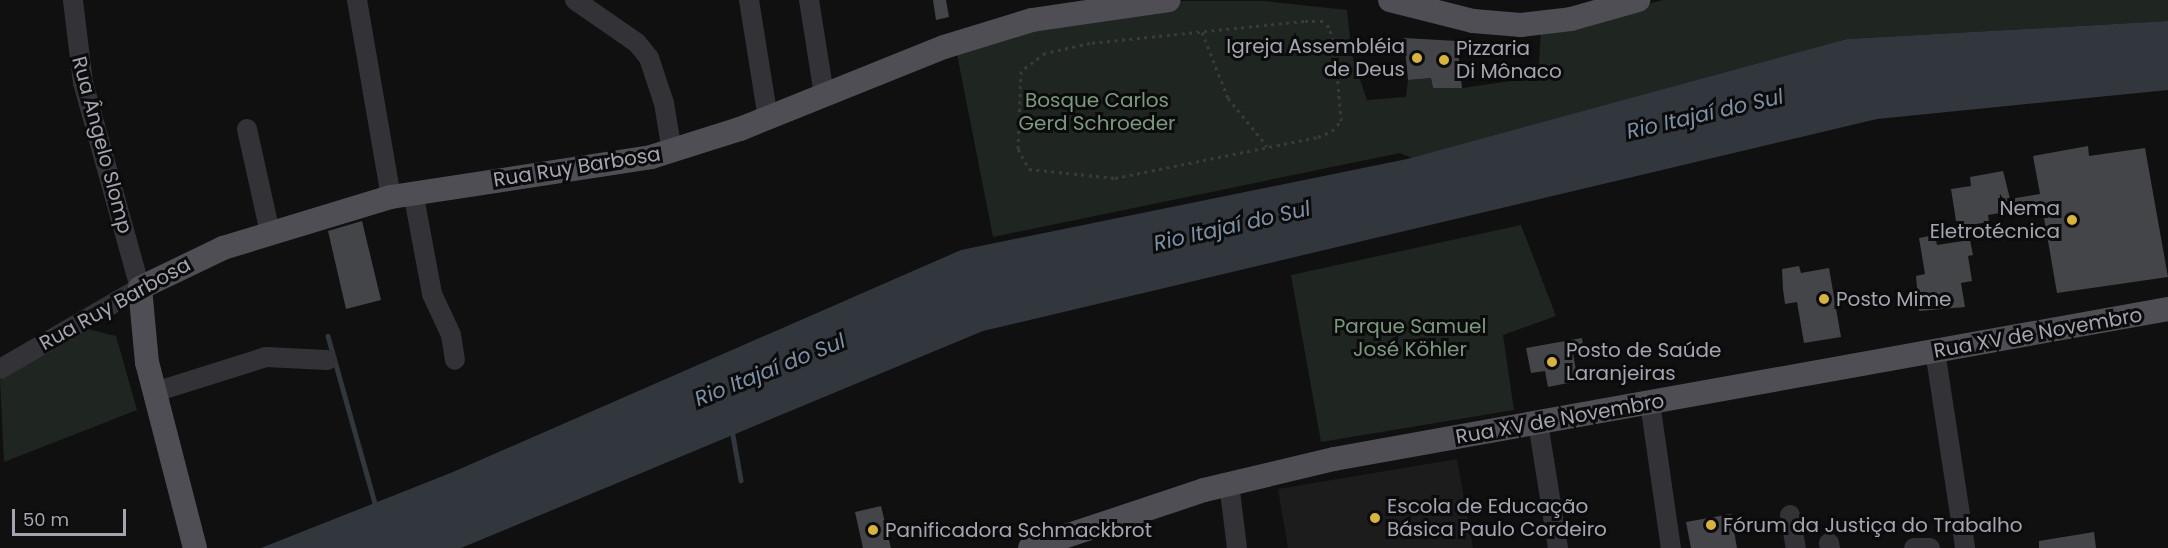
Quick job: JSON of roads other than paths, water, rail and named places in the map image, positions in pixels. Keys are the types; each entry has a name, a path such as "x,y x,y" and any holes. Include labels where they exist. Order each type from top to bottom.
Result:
{"main road":[{"name":"Rua Ruy Barbosa","path":"140,288 198,258 270,233 402,195 622,163 672,152 768,118 944,47 1032,20 1168,0"},
{"path":"1390,0 1473,21 1521,25 1572,19 1638,0"},
{"path":"140,288 141,334 195,548"},
{"name":"Rua XV de Novembro","path":"1030,548 1229,483 1334,459 2168,309"}],"street":[{"name":"Rua Ângelo Slomp","path":"73,0 83,83 140,288"},
{"path":"357,0 402,195 432,294 451,335 455,360"},
{"path":"575,0 637,43 648,58 663,103 672,152"},
{"path":"749,0 768,118"},
{"path":"809,0 824,95"},
{"path":"247,129 270,233"},
{"name":"Rua Ruy Barbosa","path":"0,369 140,288"},
{"path":"1935,351 1965,548"},
{"path":"155,392 266,357 327,360"},
{"path":"1650,403 1671,548"},
{"path":"1538,423 1558,548"},
{"path":"1229,483 1237,548"},
{"path":"1790,516 1796,548"},
{"path":"1914,548 1930,548"}],"water":[{"name":"Rio Itajaí do Sul","path":"2168,21 2168,90 1877,119 983,331 461,548 261,548 453,472 961,250 1407,159 1847,39"}],"waterway":[{"path":"328,336 376,507"},
{"path":"732,430 741,480"}],"place":[{"name":"Igreja Assembléia de Deus","path":"1417,58"},
{"name":"Pizzaria Di Mônaco","path":"1444,60"},
{"name":"Nema Eletrotécnica","path":"2072,220"},
{"name":"Posto Mime","path":"1824,299"},
{"name":"Posto de Saúde Laranjeiras","path":"1552,362"},
{"name":"Escola de Educação Básica Paulo Cordeiro","path":"1375,518"},
{"name":"Fórum da Justiça do Trabalho","path":"1711,525"},
{"name":"Panificadora Schmackbrot","path":"873,530"}],"park label":[{"name":"Bosque Carlos Gerd Schroeder","path":"1097,112"},
{"name":"Parque Samuel José Köhler","path":"1410,338"}]}
